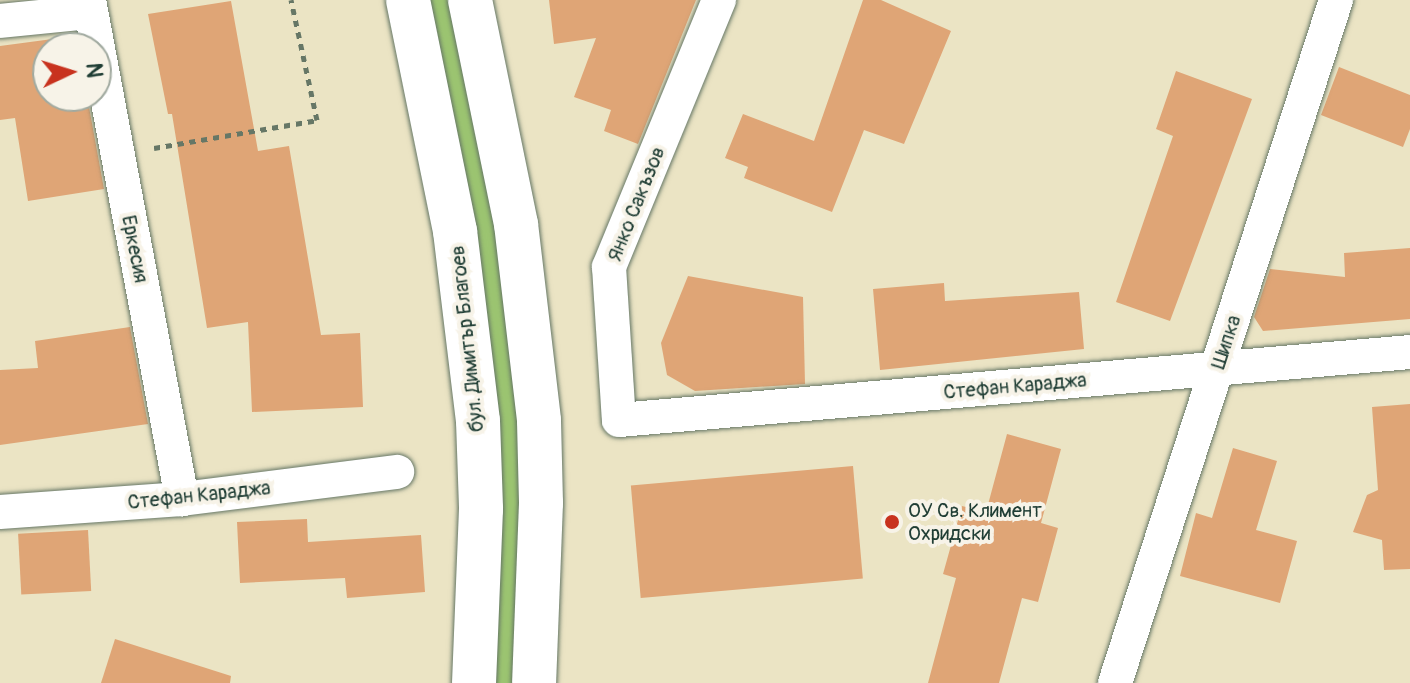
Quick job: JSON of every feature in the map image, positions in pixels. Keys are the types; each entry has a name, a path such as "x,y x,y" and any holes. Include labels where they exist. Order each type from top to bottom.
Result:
{"main road":[{"name":"бул. Димитър Благоев","path":"408,0 455,231 478,421 481,509 474,683"},
{"path":"470,0 516,224 539,421 541,503 534,683"}],"street":[{"name":"Янко Сакъзов","path":"619,420 609,267 719,0"},
{"name":"Шипка","path":"1115,683 1336,0"},
{"name":"Еркесия","path":"89,6 182,499"},
{"path":"0,21 89,6"},
{"name":"Стефан Караджа","path":"619,420 1410,352"},
{"name":"Стефан Караджа","path":"0,512 182,499 397,472"}],"path":[{"path":"118,154 317,120 291,0"}],"green space":[{"path":"408,0 470,0 516,224 534,683 474,683 481,509"}],"building":[{"path":"549,0 696,0 638,144 604,131 611,110 574,97 596,38 554,44"},
{"path":"863,0 881,0 951,31 904,144 864,130 832,212 744,178 748,167 725,158 743,114 814,141"},
{"path":"231,1 258,151 289,146 321,335 360,333 363,407 252,412 248,322 207,328 172,114 168,114 148,14"},
{"path":"32,42 32,112 90,112 104,189 28,201 15,118 0,120 0,46"},
{"path":"1339,67 1410,95 1410,129 1403,147 1321,115"},
{"path":"1176,71 1252,99 1170,321 1116,302 1173,136 1156,129"},
{"path":"1410,248 1410,319 1263,331 1254,317 1270,269 1345,277 1344,253"},
{"path":"688,276 803,297 805,384 695,391 667,375 661,343"},
{"path":"944,283 945,301 1079,292 1084,349 880,370 873,289"},
{"path":"130,327 148,424 0,445 0,370 38,368 35,341"},
{"path":"1410,404 1410,569 1384,570 1382,540 1353,532 1367,495 1378,490 1372,407"},
{"path":"1007,434 1061,449 1041,523 1058,528 1038,602 1022,598 999,683 928,683 956,578 943,574 962,506 986,512"},
{"path":"1233,448 1277,461 1256,530 1297,541 1280,603 1180,576 1196,513 1212,518"},
{"path":"853,466 863,579 641,598 631,485"},
{"path":"307,519 308,542 421,535 425,592 347,598 345,578 240,583 237,522"},
{"path":"88,530 91,591 21,595 18,534"},
{"path":"115,639 231,676 230,683 101,683"}],"place":[{"name":"ОУ Св. Климент Охридски","path":"892,522"}]}
